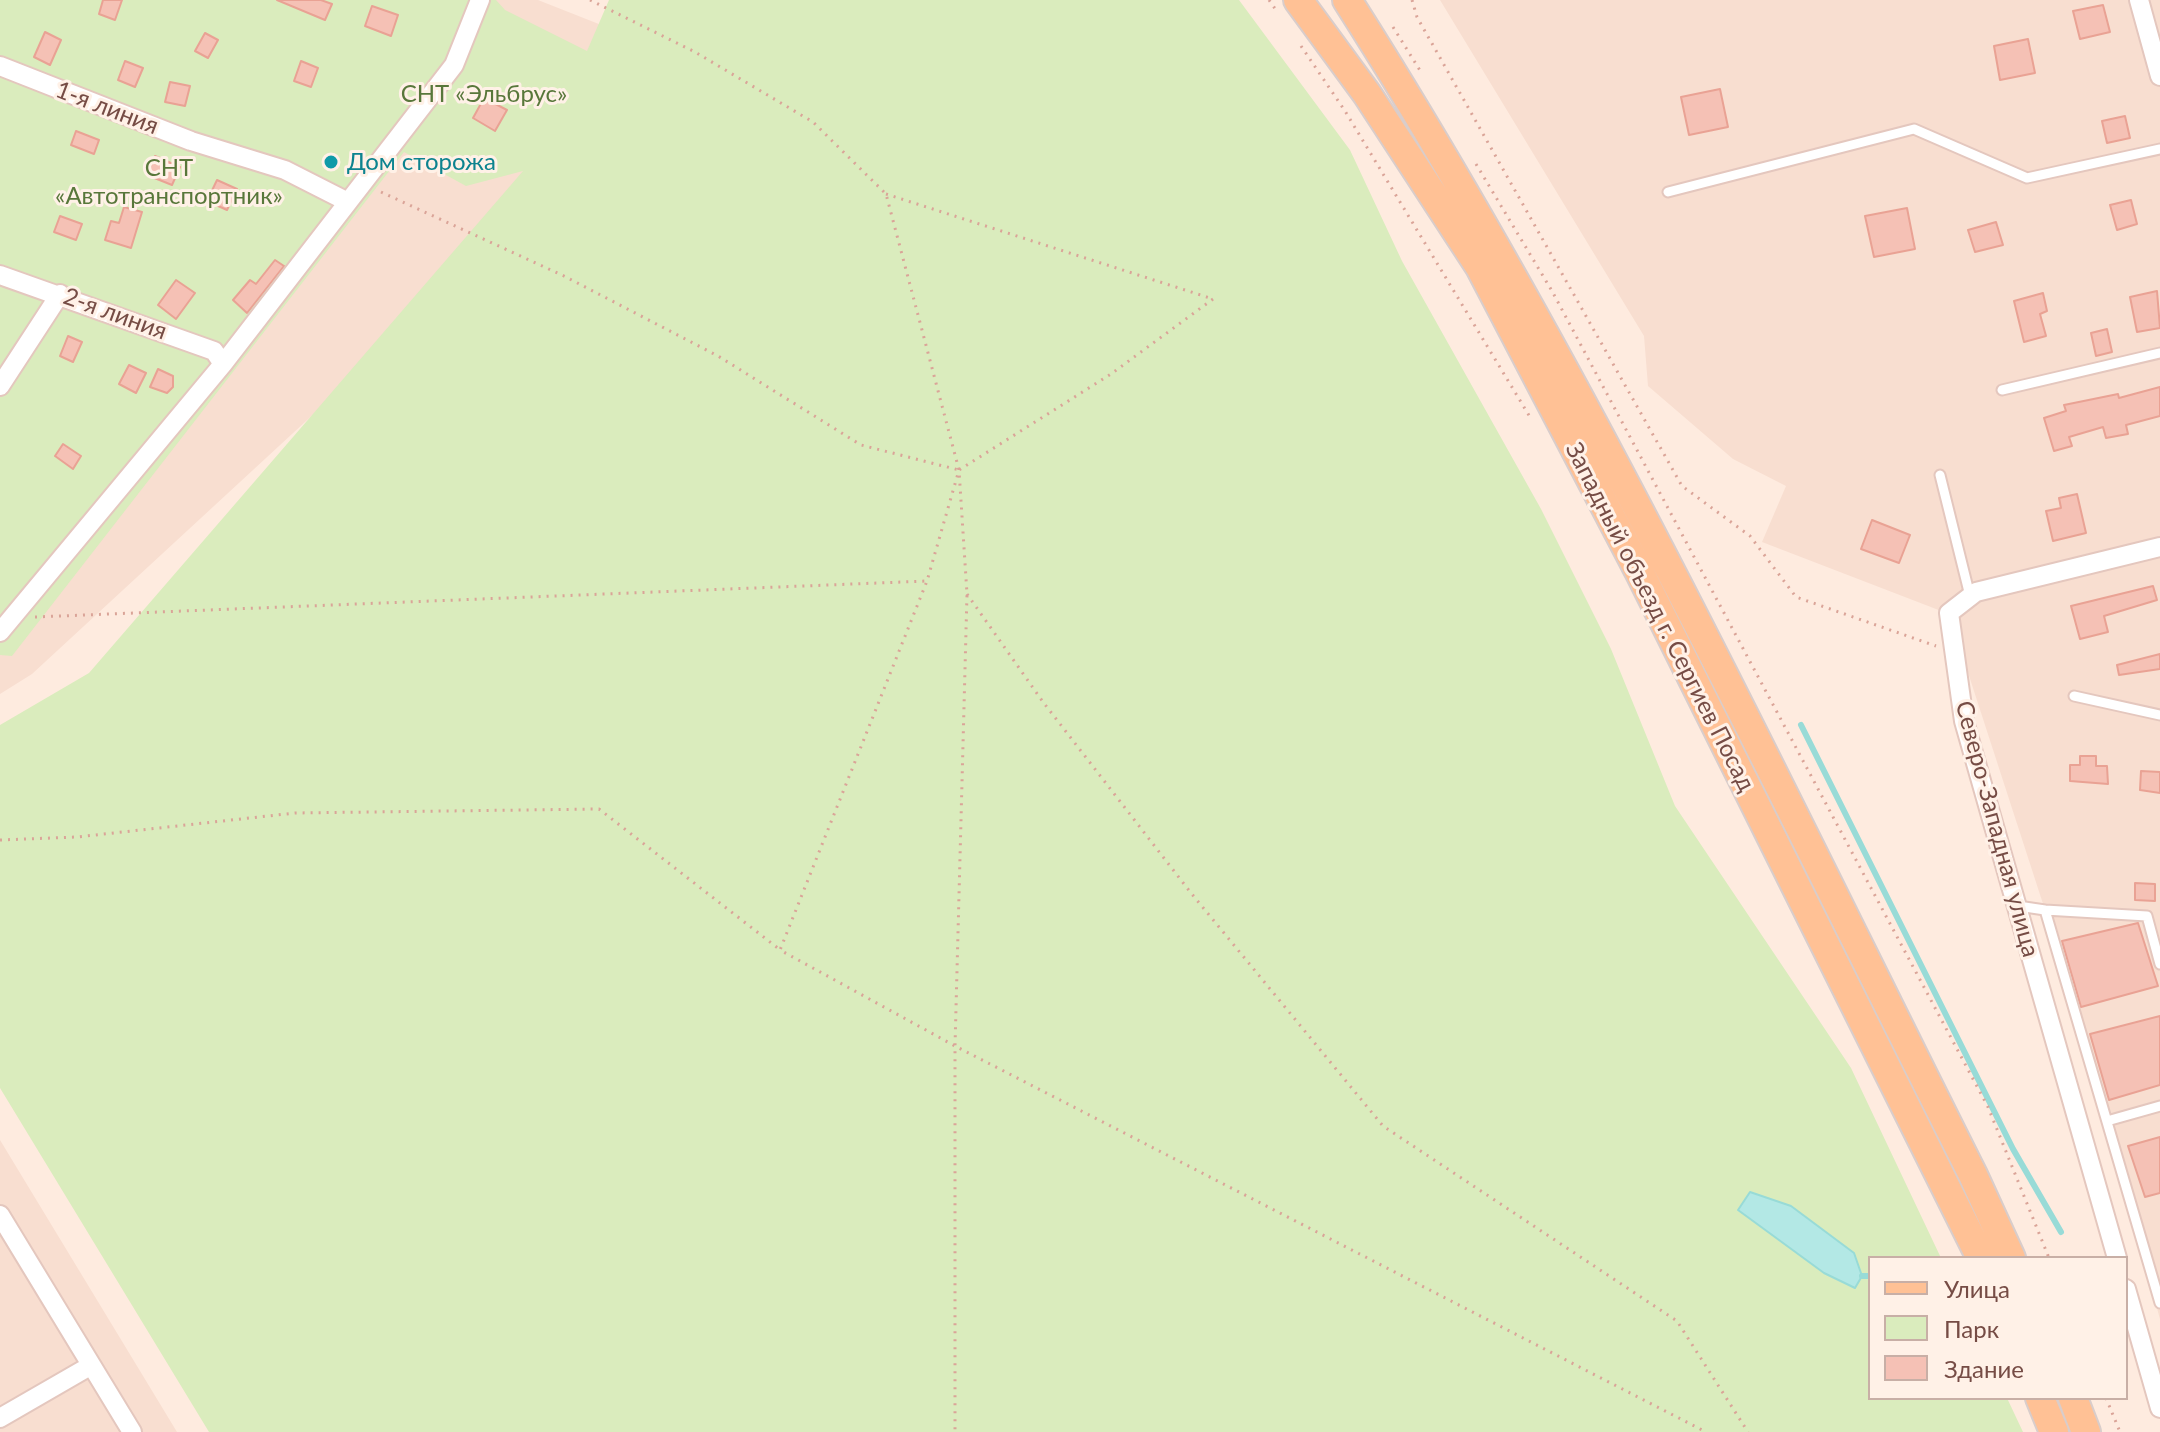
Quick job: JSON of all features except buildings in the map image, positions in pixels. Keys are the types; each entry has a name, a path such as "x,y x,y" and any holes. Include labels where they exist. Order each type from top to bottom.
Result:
{"main road":[{"name":"Западный объезд г. Сергиев Посад","path":"1347,0 1425,123 1540,322 1959,1147 2010,1256"},
{"name":"Западный объезд г. Сергиев Посад","path":"1288,6 1367,94 1480,267 1640,573 1980,1256"},
{"path":"2041,1400 2054,1432"},
{"path":"2074,1400 2086,1432"}],"street":[{"path":"6,625 223,364 454,65 480,0"},
{"path":"2139,0 2159,69"},
{"name":"1-я линия","path":"0,66 191,141 285,170 348,202"},
{"name":"2-я линия","path":"0,275 214,351 223,364"},
{"path":"0,386 60,294"},
{"path":"1970,597 2160,547"},
{"name":"Северо-Западная улица","path":"1970,597 1949,613 1964,721 2116,1256"},
{"path":"0,1215 132,1432"},
{"path":"2128,1296 2160,1408"},
{"path":"0,1418 90,1366"}],"lane":[{"path":"1668,192 1914,129 2027,178 2160,149"},
{"path":"2002,390 2160,353"},
{"path":"1940,475 1970,597"},
{"path":"2074,696 2160,715"},
{"path":"2017,906 2147,916 2160,964"},
{"path":"2045,910 2160,1303"},
{"path":"2107,1121 2160,1106"}],"path":[{"path":"590,0 695,52 813,122 886,194 1213,299 1111,374 959,470 927,581 780,950"},
{"path":"1269,0 1288,6"},
{"path":"1412,0 1417,17 1682,486 1750,536 1796,597 1954,652"},
{"path":"1389,22 1422,73"},
{"path":"1294,37 1345,111 1535,425"},
{"path":"1471,155 1552,291 1988,1107 2048,1256"},
{"path":"362,183 564,276 718,356 861,445 959,470"},
{"path":"886,194 959,470 967,594 955,1046 955,1432"},
{"path":"6,625 927,581"},
{"path":"967,594 1043,702 1191,893 1383,1126 1677,1321 1748,1432"},
{"path":"0,840 77,837 295,813 599,809 780,950 955,1046 1706,1432"},
{"path":"2107,1400 2120,1432"}],"shaded area":[{"path":"0,0 538,0 695,62 32,674 0,694"},
{"path":"1440,0 2160,0 2160,1319 2045,910 1949,614 1762,542 1786,486 1733,459 1648,386 1644,336"},
{"path":"0,1140 177,1432 0,1432"}],"green space":[{"path":"0,0 496,0 505,10 587,51 609,0 1239,0 1350,150 1402,261 1541,509 1611,649 1675,806 1851,1068 1940,1256 1868,1256 1868,1400 2008,1400 2023,1432 209,1432 0,1088 0,725 89,673 523,171 466,186 404,152 12,656 0,655"}],"water":[{"path":"1750,1192 1791,1206 1854,1253 1862,1276 1855,1288 1824,1273 1738,1210"}],"waterway":[{"path":"1801,725 2013,1149 2061,1232"},
{"path":"1862,1276 1868,1276"}],"place":[{"name":"Дом сторожа","path":"331,162"}],"park label":[{"name":"СНТ «Эльбрус»","path":"484,94"},
{"name":"СНТ «Автотранспортник»","path":"169,182"}]}
